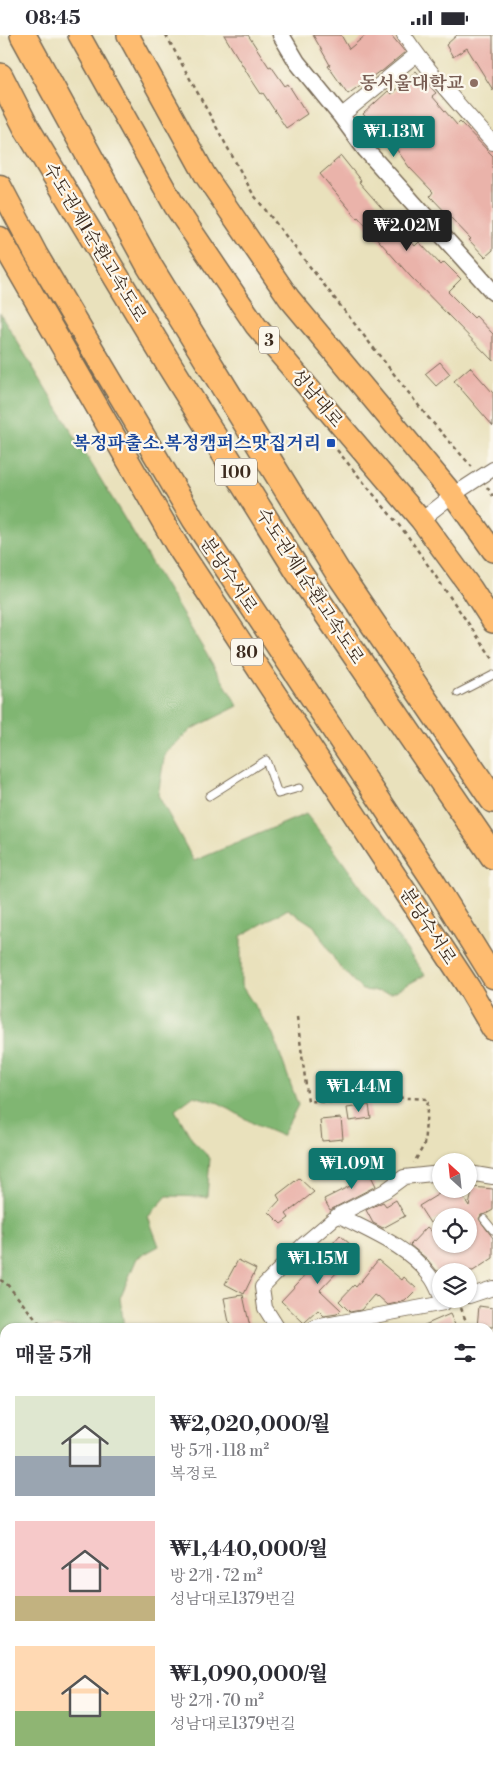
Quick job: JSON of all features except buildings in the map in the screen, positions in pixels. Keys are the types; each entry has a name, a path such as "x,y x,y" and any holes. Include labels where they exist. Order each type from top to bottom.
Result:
{"highway":[{"name":"수도권제1순환고속도로","path":"23,35 150,267 337,571 493,800"},
{"name":"수도권제1순환고속도로","path":"0,76 26,127 170,367 299,573 493,856"},
{"name":"분당수서로","path":"0,186 36,254 192,519 434,882 493,977"},
{"name":"분당수서로","path":"0,238 176,544 469,988 493,1029"}],"main road":[{"name":"성남대로","path":"78,35 174,205 256,326 421,520 471,588 493,622"},
{"name":"3","path":"128,35 205,175 289,298 453,495 493,551"}],"street":[{"path":"280,35 297,62 366,150 493,292"},
{"path":"404,35 449,94 493,142"},
{"path":"341,116 417,54"},
{"path":"421,520 453,495 487,473"},
{"path":"275,1323 265,1308 262,1287 304,1244 338,1215 385,1191 404,1177 432,1174"},
{"path":"478,1174 493,1177"},
{"path":"338,1215 398,1246 414,1257 432,1278"},
{"path":"477,1294 493,1288"},
{"path":"334,1323 432,1303"}],"lane":[{"path":"458,693 493,675"},
{"path":"209,796 266,760 278,794 299,789"},
{"path":"484,1219 493,1230"}],"path":[{"path":"166,35 253,194 426,415 487,473 493,496"},
{"path":"297,1017 308,1101 331,1101 370,1096 428,1099 424,1145 404,1177"},
{"path":"0,1280 6,1283 39,1323"},
{"path":"455,1308 465,1323"}],"green space":[{"path":"0,313 238,706 192,729 165,753 158,795 194,861 306,814 425,975 392,993 362,990 338,965 314,926 288,909 241,936 241,985 273,1034 298,1105 282,1136 256,1125 219,1103 194,1096 175,1110 193,1141 210,1158 207,1197 167,1196 148,1217 159,1246 137,1258 120,1298 123,1323 0,1323"}],"place":[{"name":"동서울대학교","path":"474,83"},
{"name":"복정파출소.복정캠퍼스맛집거리","path":"331,443"}]}
